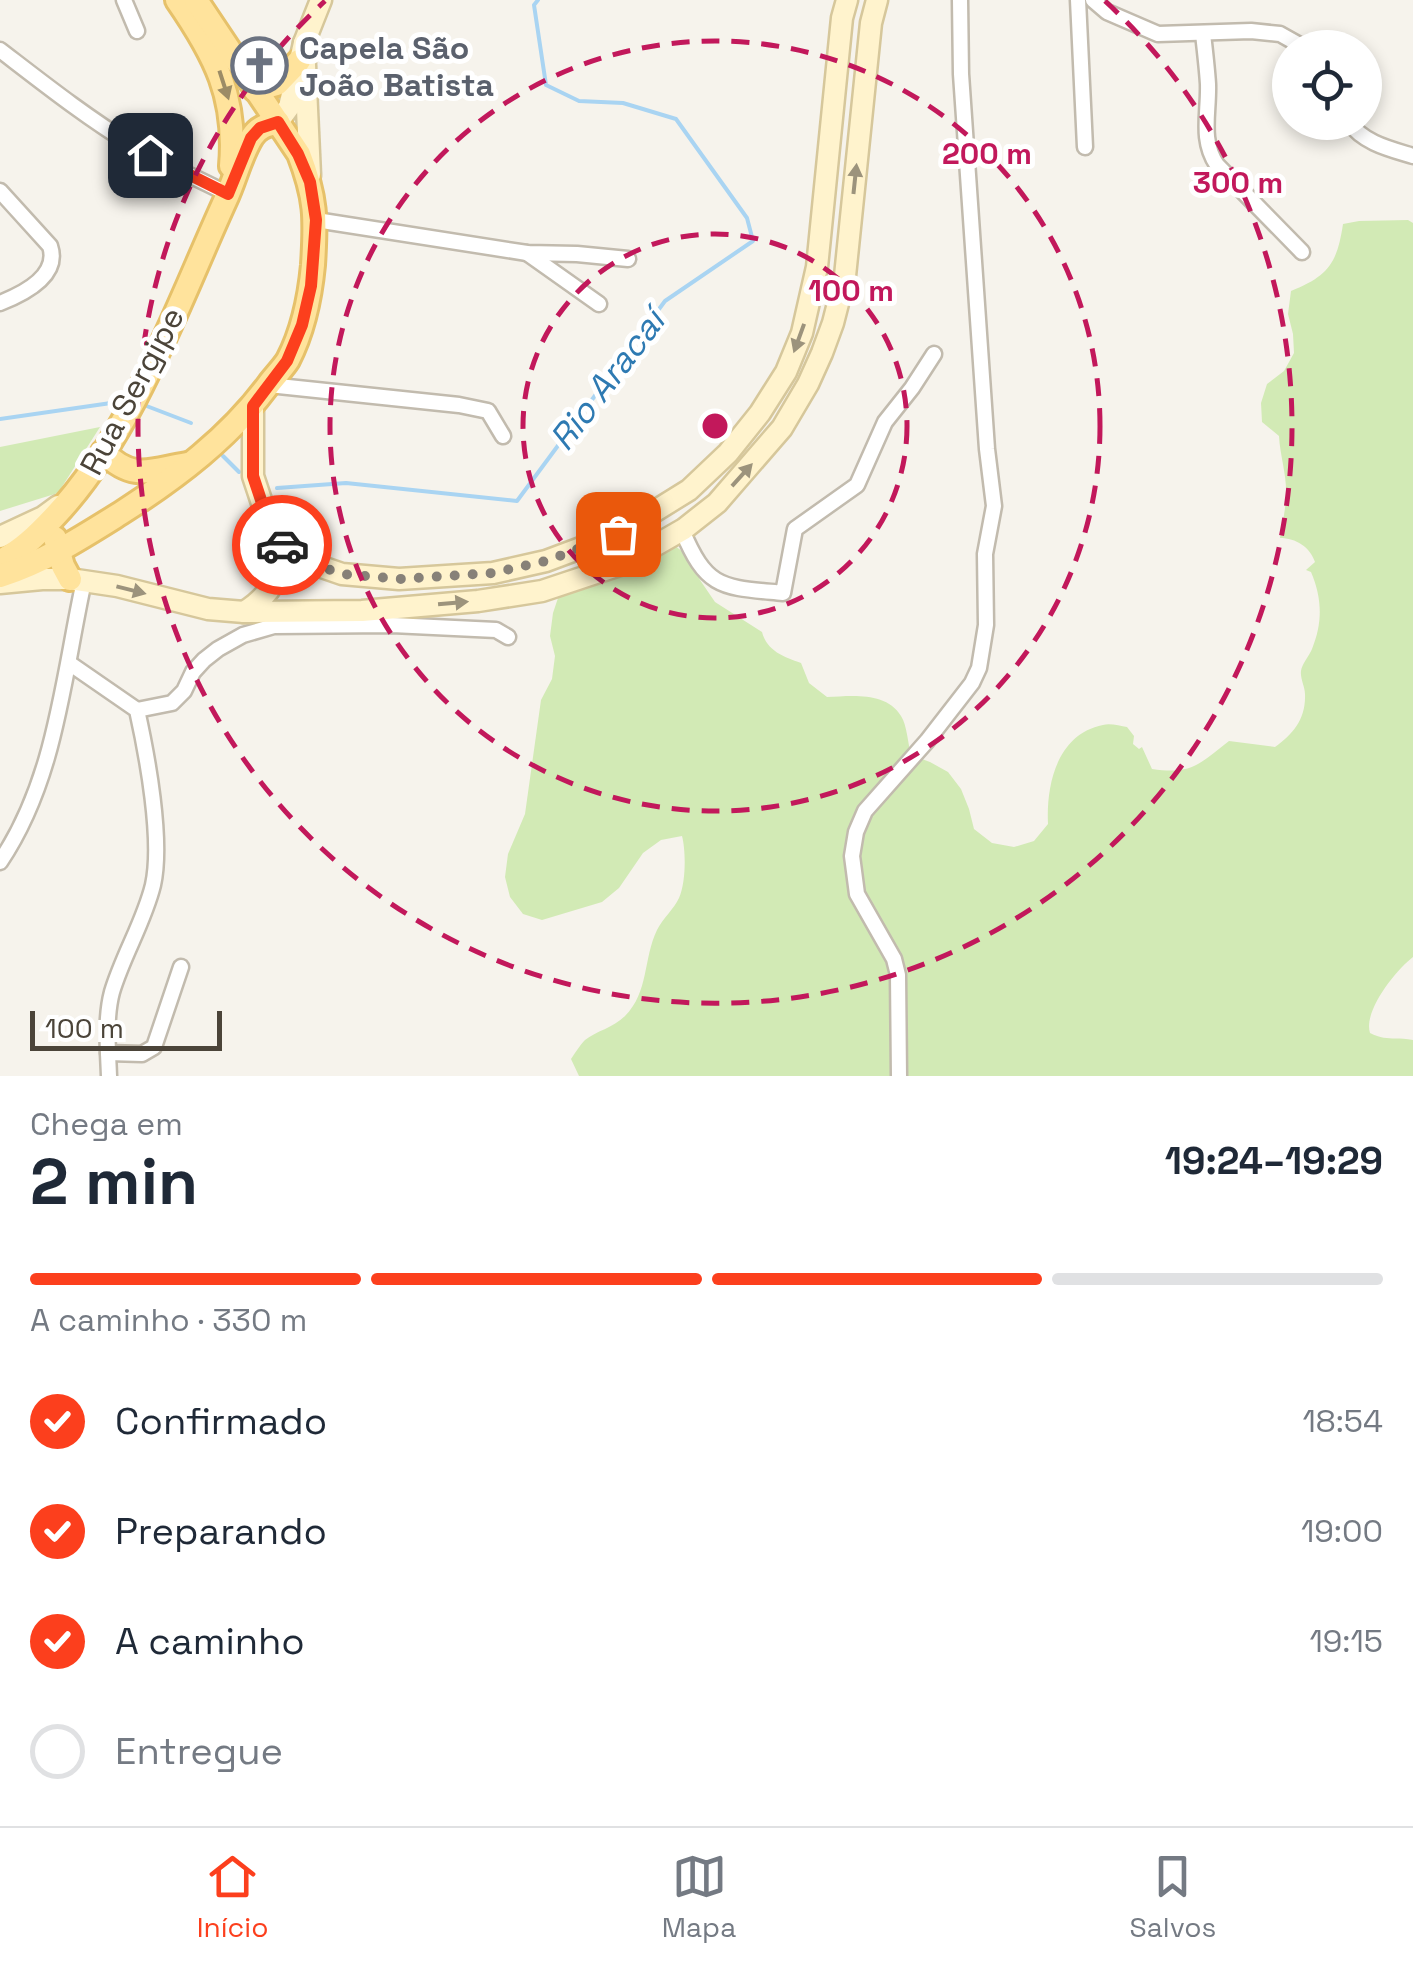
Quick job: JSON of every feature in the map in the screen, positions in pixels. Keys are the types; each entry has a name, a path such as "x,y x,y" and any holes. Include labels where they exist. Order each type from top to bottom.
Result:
{"main road":[{"path":"178,0 224,80 234,137 228,194"},
{"path":"196,0 278,122 310,182"},
{"path":"278,122 289,108 301,52 321,0"},
{"path":"253,406 253,476 267,518 283,547 342,574 384,578 493,573 528,565 618,534 688,490 728,453 760,413 786,372 802,333 817,268 847,0"},
{"path":"0,580 77,580 208,609 362,611 542,592 622,564 682,530 717,503 782,428 822,353 845,276 877,0"},
{"path":"256,90 278,84 301,52"},
{"path":"0,580 59,552 194,462 253,406 287,361 302,325 311,286 316,220 301,52"},
{"name":"Rua Sergipe","path":"0,560 37,534 72,497 109,443 140,389 251,138 260,128 278,122"},
{"path":"109,443 114,462 135,473 194,462"},
{"path":"0,537 44,516 72,497"},
{"path":"72,497 58,521 55,538 63,566 77,580"},
{"path":"244,612 273,585 283,547"}],"street":[{"path":"124,0 136,32"},
{"path":"899,1076 898,975 894,959 857,894 852,856 856,832 865,811 927,741 980,668 986,626 986,554 994,506 961,74 960,0"},
{"path":"1078,0 1085,147"},
{"path":"1093,0 1107,12 1158,34 1272,33"},
{"path":"1203,34 1208,88 1206,138 1210,155 1302,252"},
{"path":"0,50 128,142 228,194"},
{"path":"1371,140 1413,156"},
{"path":"0,191 50,246 53,261 40,280 0,303"},
{"path":"316,220 527,253 628,259"},
{"path":"527,253 599,304"},
{"path":"566,280 577,254"},
{"path":"682,530 694,559 710,578 738,589 782,593 794,530 857,485 885,422 934,354"},
{"path":"269,385 488,411 503,436"},
{"path":"0,862 32,806 42,778 69,664 77,580"},
{"path":"137,710 172,703 180,697 193,672 218,649 242,635 274,626 392,625 496,630 508,637"},
{"path":"69,664 137,710 154,826 153,883 111,996 109,1076"},
{"path":"108,1053 142,1054 154,1047 182,967"}],"green space":[{"path":"1408,220 1413,223 1413,957 1382,992 1369,1024 1370,1033 1376,1036 1413,1040 1413,1076 579,1076 571,1059 579,1047 620,1020 638,997 657,930 681,892 685,858 682,836 661,840 643,853 619,888 602,902 542,920 523,914 510,897 505,877 508,854 525,814 541,700 552,679 555,656 550,636 559,595 657,558 674,545 692,559 715,602 762,632 777,652 801,663 809,683 827,697 867,697 894,708 905,724 911,755 948,772 961,789 974,829 992,843 1014,847 1034,841 1048,824 1049,793 1058,763 1065,750 1087,730 1106,724 1127,727 1134,736 1133,744 1142,747 1152,769 1186,769 1229,741 1275,747 1301,718 1305,694 1301,671 1316,639 1320,610 1315,582 1306,570 1315,562 1313,557 1302,544 1280,538 1286,488 1279,436 1262,422 1261,403 1267,384 1284,371 1294,353 1288,314 1291,291 1329,267 1343,224"},
{"path":"100,427 58,493 0,511 0,447"}],"waterway":[{"name":"Rio Aracaí","path":"277,488 346,483 517,501 665,301 753,241 747,218 676,119 623,103 579,101 546,85 534,5 538,0"},
{"name":"Rio Aracaí","path":"0,419 124,404"},
{"name":"Rio Aracaí","path":"144,405 191,423"},
{"name":"Rio Aracaí","path":"223,456 239,472"}],"way so far":[{"path":"282,545 316,565 342,574 399,579 493,573 546,561 618,534"}],"place":[{"name":"Capela São João Batista","path":"260,66"}],"route":[{"path":"150,155 228,194 251,138 260,128 278,122 310,182 316,220 311,286 302,325 287,361 253,406 253,476 267,518 282,545"}]}
